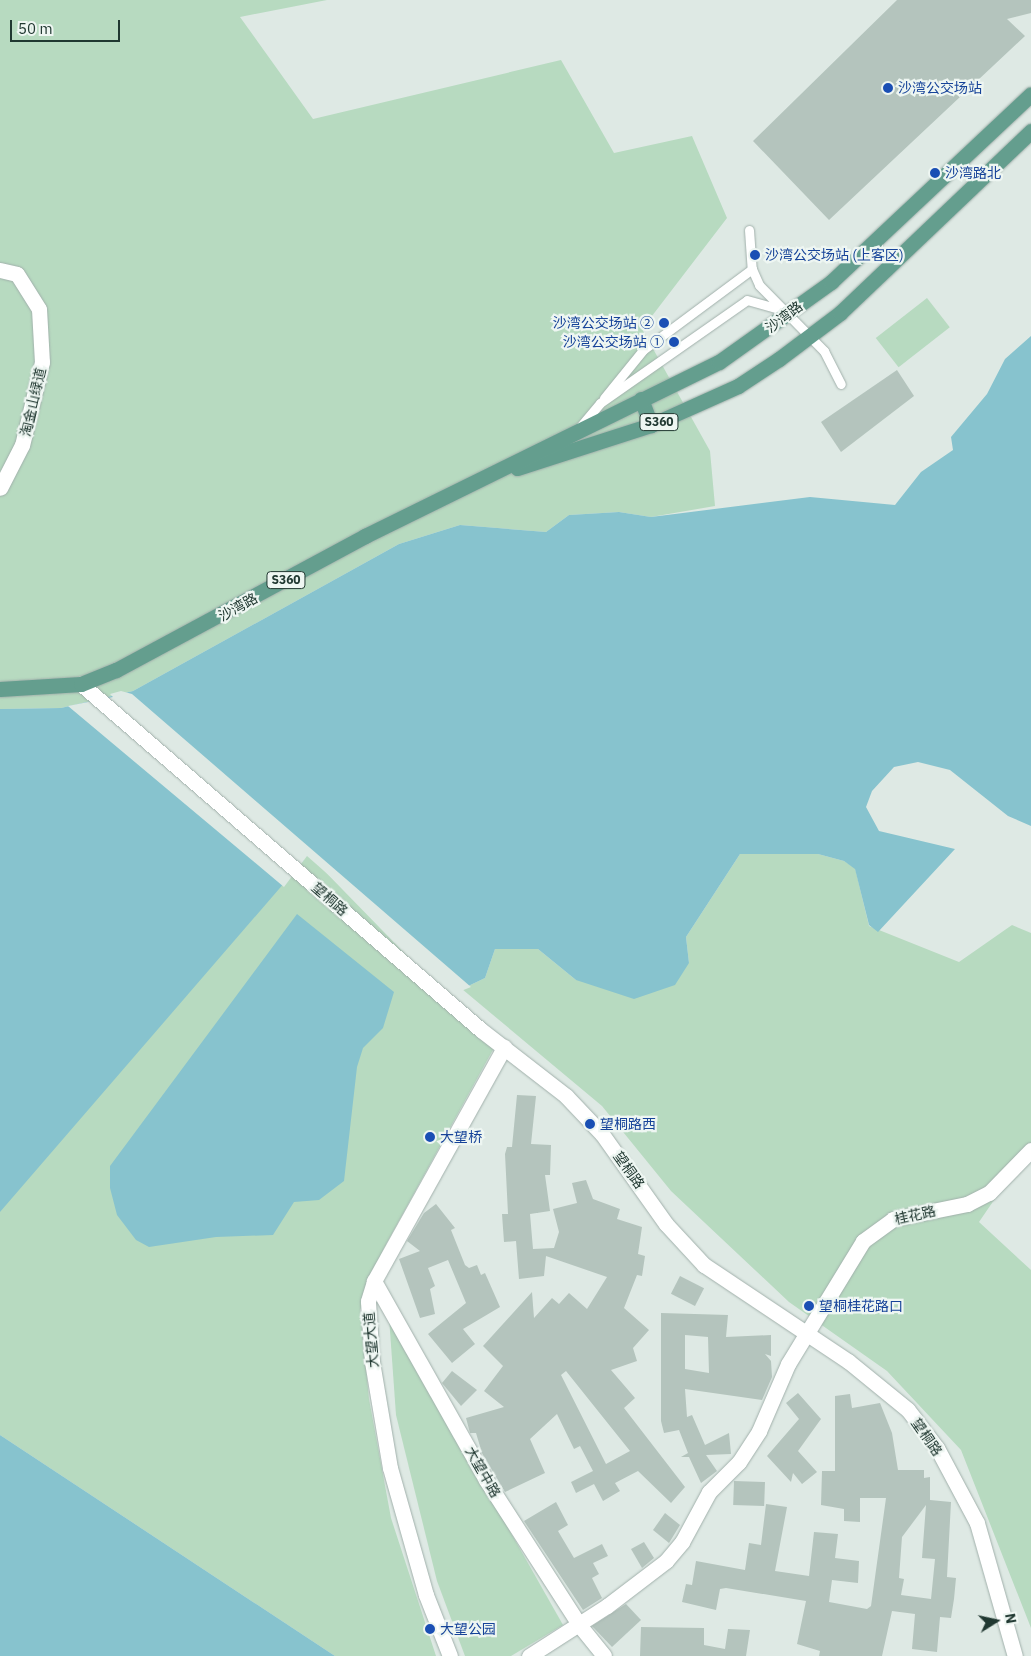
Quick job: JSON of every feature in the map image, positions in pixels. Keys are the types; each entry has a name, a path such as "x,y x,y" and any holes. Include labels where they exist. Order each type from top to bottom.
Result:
{"main road":[{"name":"沙湾路","path":"0,689 81,684 116,670 365,536 492,475 580,427 719,362 831,282 1031,94"},
{"name":"沙湾路","path":"492,475 651,425 738,386 811,336 1031,130"},
{"path":"640,399 651,425"}],"street":[{"name":"淘金山绿道","path":"0,270 17,274 35,302 42,362 22,446 0,488"},
{"name":"望桐路","path":"81,684 481,1030 566,1096 602,1134 666,1224 704,1265 807,1333 908,1410 937,1448 977,1523 1015,1656"},
{"name":"大望大道","path":"450,1656 426,1594 390,1468 368,1327 374,1281 504,1047"},
{"name":"桂花路","path":"530,1656 580,1626 666,1561 682,1542 709,1492 739,1462 759,1431 807,1333 851,1258 880,1225 967,1204 1002,1182 1031,1150"},
{"name":"大望中路","path":"374,1281 486,1480 580,1626 604,1656"}],"lane":[{"path":"749,230 752,269 759,285 790,312 824,351 841,384"},
{"path":"580,427 644,350 752,269"},
{"path":"600,403 746,300 790,312"}],"green space":[{"path":"0,0 327,0 240,17 313,119 561,60 614,153 692,136 727,218 642,329 710,451 715,506 651,517 619,512 569,515 546,532 460,525 399,544 133,691 61,708 0,709"},
{"path":"927,298 950,327 899,367 876,338"},
{"path":"304,850 495,1046 384,1248 360,1310 369,1399 391,1518 436,1656 335,1656 0,1435 0,1210"},
{"path":"740,854 818,854 844,861 855,868 869,926 959,962 1012,925 1031,933 1031,1146 979,1222 1031,1270 1031,1628 961,1450 887,1371 789,1302 671,1191 602,1106 462,989 485,978 495,949 538,949 576,980 689,963 686,937"},
{"path":"389,1317 563,1625 511,1656 465,1656 437,1581 396,1415"}],"water":[{"path":"1031,336 1031,826 1008,816 950,770 918,762 894,767 872,791 866,807 879,831 955,849 878,932 869,925 855,869 844,861 818,854 740,854 686,937 689,963 675,985 634,999 576,980 538,949 495,949 485,978 462,989 304,851 304,860 0,1212 0,709 61,708 133,691 399,544 460,525 546,532 569,515 619,512 651,517 810,497 895,505 921,472 953,450 951,437 987,394 1005,359"},
{"path":"297,914 394,992 383,1028 363,1048 357,1067 344,1181 319,1200 294,1202 273,1235 216,1237 149,1247 136,1240 117,1215 110,1188 110,1166"},
{"path":"0,1435 335,1656 0,1656"}],"pier":[{"path":"121,691 132,694 471,987 461,991 307,856 284,887 68,706 113,697 110,694"}],"building":[{"name":"沙湾公交场站","path":"897,0 1031,0 1031,13 1007,19 1025,36 829,220 753,141"},
{"path":"897,370 914,396 841,452 821,422"},
{"path":"517,1095 536,1096 531,1144 551,1145 550,1175 545,1175 550,1211 530,1214 533,1249 554,1248 559,1232 553,1209 577,1203 572,1183 586,1180 593,1199 620,1209 617,1219 642,1227 638,1254 645,1256 642,1276 637,1275 624,1308 649,1330 633,1348 637,1361 611,1370 635,1398 624,1408 685,1487 671,1503 638,1471 615,1483 620,1491 603,1501 594,1484 576,1493 571,1482 593,1471 580,1446 574,1449 557,1414 530,1439 545,1473 505,1492 482,1453 476,1433 470,1433 466,1418 504,1407 484,1391 503,1366 483,1346 532,1292 534,1318 552,1298 559,1304 569,1293 587,1309 607,1277 546,1256 544,1276 519,1279 516,1241 504,1242 502,1214 508,1214 505,1154 507,1147 512,1147","holes":["566,1371 630,1451 606,1464 561,1375"]},
{"path":"436,1204 455,1228 451,1230 465,1265 469,1268 477,1265 481,1275 485,1273 500,1307 463,1329 475,1344 452,1363 428,1334 466,1303 448,1260 428,1268 435,1286 430,1289 435,1314 420,1318 399,1259 420,1251 407,1241 424,1213"},
{"path":"680,1276 704,1288 695,1306 671,1294"},
{"path":"661,1313 728,1315 726,1337 771,1335 771,1356 765,1354 771,1361 772,1377 762,1400 685,1389 687,1417 692,1415 705,1445 729,1433 731,1454 706,1455 717,1471 701,1483 689,1457 681,1457 688,1453 679,1430 664,1433 661,1421","holes":["685,1335 708,1337 709,1373 685,1369"]},
{"path":"452,1371 477,1390 461,1406 442,1383"},
{"path":"798,1393 821,1419 798,1451 817,1472 802,1484 793,1473 791,1482 767,1456 799,1419 786,1403"},
{"path":"850,1394 852,1408 880,1403 892,1433 898,1470 924,1470 924,1478 930,1477 930,1500 951,1502 947,1577 956,1578 951,1618 940,1617 937,1652 912,1649 915,1614 892,1611 882,1656 819,1656 820,1651 797,1644 806,1601 726,1588 720,1589 716,1610 682,1602 686,1584 692,1585 696,1561 745,1570 749,1543 761,1545 766,1504 787,1507 775,1571 809,1576 814,1532 838,1534 835,1558 859,1561 858,1583 832,1580 829,1602 867,1609 871,1606 886,1498 860,1498 860,1522 844,1521 844,1509 821,1505 822,1471 835,1471 835,1396","holes":["926,1505 922,1558 935,1559 931,1599 901,1595 904,1579 899,1578 902,1537"]},
{"path":"734,1481 765,1482 764,1506 733,1505"},
{"path":"556,1502 568,1525 558,1531 574,1558 602,1544 608,1556 593,1563 599,1574 592,1578 602,1598 583,1610 524,1521"},
{"path":"665,1513 680,1525 669,1543 653,1530"},
{"path":"644,1542 654,1558 642,1568 631,1549"},
{"path":"626,1604 641,1620 612,1647 592,1626"},
{"path":"641,1627 704,1628 704,1645 725,1649 728,1629 750,1630 746,1656 640,1656"}],"place":[{"name":"沙湾公交场站","path":"888,88"},
{"name":"沙湾路北","path":"935,173"},
{"name":"沙湾公交场站 (上客区)","path":"755,255"},
{"name":"沙湾公交场站 ②","path":"664,323"},
{"name":"沙湾公交场站 ①","path":"674,342"},
{"name":"望桐路西","path":"590,1124"},
{"name":"大望桥","path":"430,1137"},
{"name":"望桐桂花路口","path":"809,1306"},
{"name":"大望公园","path":"430,1629"}]}
